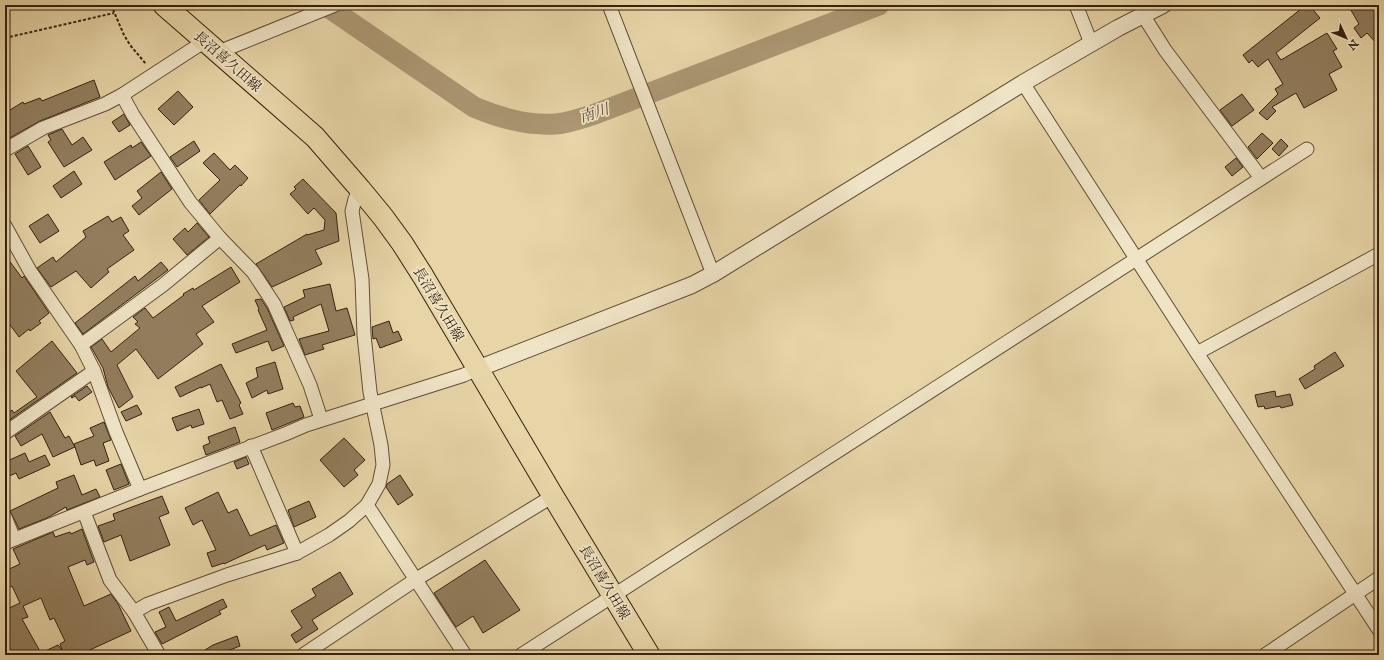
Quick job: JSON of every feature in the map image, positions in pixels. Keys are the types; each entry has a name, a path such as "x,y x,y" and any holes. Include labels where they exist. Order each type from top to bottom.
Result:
{"main road":[{"name":"長沼喜久田線","path":"164,5 315,137 360,189 402,243 650,655"}],"street":[{"path":"5,150 44,128 105,104 155,75 212,47 226,49 335,5"},
{"path":"609,5 713,274"},
{"path":"1076,5 1090,43"},
{"path":"5,517 10,541 321,419 464,375 675,293 713,274 1090,43 1162,5"},
{"path":"1143,14 1165,50 1261,178"},
{"path":"1023,83 1197,353 1379,630"},
{"path":"122,95 132,114 190,202 220,238 253,272 274,304 310,385 321,419"},
{"path":"521,655 1307,149"},
{"path":"134,612 148,604 220,578 297,553 329,535 349,521 367,505 378,484 383,464 381,445 372,404 364,335 362,279 352,210 360,189"},
{"path":"6,231 30,271 81,345 94,371 116,432 140,489"},
{"path":"81,345 163,285 220,238"},
{"path":"1197,353 1379,254"},
{"path":"5,433 94,371"},
{"path":"251,446 297,553"},
{"path":"302,655 415,580 553,496"},
{"path":"367,505 464,655"},
{"path":"84,512 110,580 134,612 159,655"},
{"path":"1265,655 1379,578"}],"path":[{"path":"111,5 124,35 155,75"},
{"path":"5,38 114,13"}],"building":[{"path":"1306,5 1309,5 1320,18 1276,53 1281,60 1327,33 1337,49 1333,51 1342,67 1329,74 1337,90 1304,108 1296,93 1272,107 1276,111 1267,120 1259,113 1278,94 1275,89 1283,84 1268,59 1258,67 1252,60 1249,63 1243,55"},
{"path":"1348,5 1373,5 1379,13 1379,46 1367,33 1361,38 1354,28 1359,24"},
{"path":"94,80 100,97 40,121 6,140 5,113 23,102 24,104 40,98 42,101"},
{"path":"178,91 193,107 174,125 158,109"},
{"path":"1242,94 1254,110 1232,126 1220,110"},
{"path":"124,114 130,125 119,132 112,122"},
{"path":"62,129 72,145 83,137 92,150 64,167 48,142 51,140 48,135"},
{"path":"1262,133 1273,143 1257,159 1248,147"},
{"path":"1281,139 1288,146 1279,156 1272,149"},
{"path":"194,141 200,151 177,167 170,157"},
{"path":"141,142 151,156 115,180 104,162 131,145 132,148"},
{"path":"28,146 41,167 28,175 15,154"},
{"path":"214,153 230,170 235,165 248,178 210,214 199,200 220,180 203,163"},
{"path":"1236,158 1243,167 1232,176 1225,167"},
{"path":"74,171 82,184 61,198 53,186"},
{"path":"161,172 172,189 139,215 132,206 142,198 137,191"},
{"path":"303,179 336,213 339,241 315,250 322,264 272,287 256,264 307,234 324,230 325,220 314,208 308,214 290,194 296,189 294,187"},
{"path":"48,214 59,231 40,243 29,226"},
{"path":"108,216 112,222 121,217 129,231 123,235 134,250 107,269 109,272 91,288 76,271 51,287 37,268 53,257 56,262 86,237 83,231"},
{"path":"197,223 209,237 187,255 173,239 185,228 188,232"},
{"path":"5,255 22,278 24,276 49,313 39,321 41,323 30,331 29,329 19,337 5,318"},
{"path":"161,262 168,270 83,334 75,323 135,276 138,281"},
{"path":"231,267 240,282 202,306 214,322 196,334 203,344 158,379 136,349 117,365 133,397 119,408 108,387 103,368 91,347 102,339 111,352 140,328 135,324 138,322 133,317 145,308 153,318 184,295 183,294 193,288 194,290"},
{"path":"330,284 336,311 347,308 355,335 322,345 324,349 305,355 299,339 329,331 321,304 293,317 294,320 290,321 284,307 305,297 303,290"},
{"path":"261,299 267,308 284,346 272,351 268,341 236,353 232,344 267,330 255,300"},
{"path":"389,321 393,333 398,331 402,340 380,348 376,338 373,339 372,327"},
{"path":"52,341 77,373 5,423 5,415 12,410 14,413 37,397 16,371"},
{"path":"1335,352 1344,366 1305,389 1299,379 1315,369 1314,366"},
{"path":"275,362 283,389 268,394 267,390 252,398 246,383 258,377 256,368"},
{"path":"221,364 241,403 239,405 243,414 230,419 222,400 217,402 210,384 180,397 175,387"},
{"path":"87,386 92,392 79,401 75,396 72,398 71,397"},
{"path":"1275,391 1276,397 1290,394 1293,405 1281,408 1280,406 1265,409 1264,406 1258,407 1255,395"},
{"path":"293,403 295,407 300,406 304,417 272,430 266,413"},
{"path":"137,405 142,414 126,421 121,412"},
{"path":"199,409 204,424 192,428 191,425 177,431 172,418"},
{"path":"50,412 65,438 69,436 75,447 53,457 42,434 21,446 15,436"},
{"path":"104,422 111,440 103,443 109,461 96,466 94,460 81,465 74,444 94,436 90,428"},
{"path":"235,427 240,442 206,455 203,446 210,443 208,437"},
{"path":"344,438 365,460 354,470 358,475 344,487 320,460"},
{"path":"25,453 29,462 45,455 50,465 19,479 16,473 5,478 5,462"},
{"path":"246,457 249,464 237,469 234,462"},
{"path":"121,464 129,484 114,490 106,470"},
{"path":"74,475 82,495 96,489 100,497 67,510 66,507 47,518 19,529 10,511 58,488 56,482"},
{"path":"400,475 413,495 398,505 386,487 387,484"},
{"path":"218,492 228,513 237,509 250,536 276,525 284,543 267,550 265,545 224,564 212,567 207,553 216,550 202,520 193,525 185,508"},
{"path":"162,496 169,513 159,517 170,545 130,561 121,535 104,542 98,526 115,520 113,514"},
{"path":"309,501 316,517 294,527 288,510"},
{"path":"82,529 94,562 87,565 85,560 68,567 84,606 111,594 118,604 131,631 79,655 5,655 5,610 20,603 12,586 5,590 5,571 20,564 13,549 53,532 55,537 70,532 71,534","holes":["41,598 50,620 54,618 65,641 60,644 62,650 58,645 41,653 22,619 28,617 23,606"]},
{"path":"485,560 520,610 483,633 473,616 456,627 434,593"},
{"path":"340,572 353,594 312,620 318,629 296,643 291,635 302,628 291,611 316,596 312,589"},
{"path":"223,599 227,607 219,611 221,614 162,644 155,632 166,627 159,612 169,607 176,621"},
{"path":"237,636 240,646 217,655 197,655 213,645"}],"waterway":[{"name":"南川","path":"325,5 474,107 494,115 535,124 566,123 595,114 879,5"}]}
